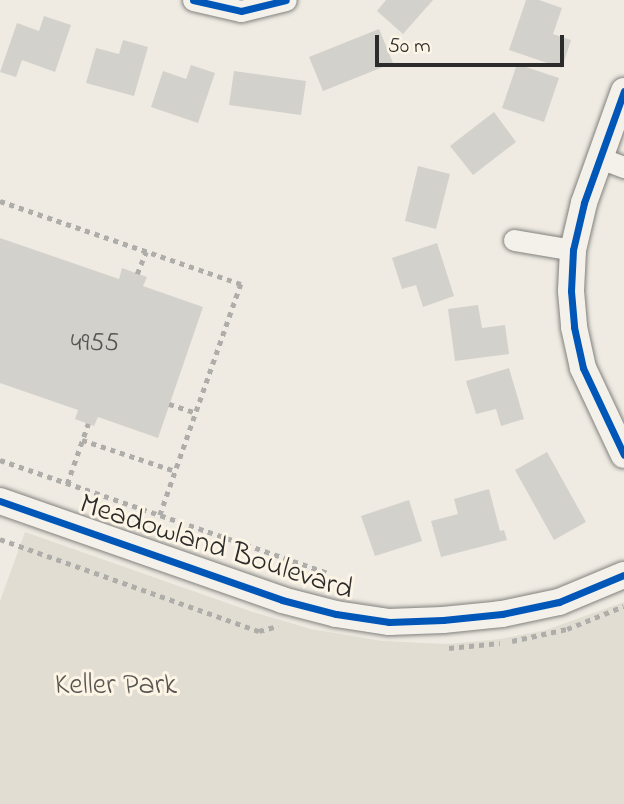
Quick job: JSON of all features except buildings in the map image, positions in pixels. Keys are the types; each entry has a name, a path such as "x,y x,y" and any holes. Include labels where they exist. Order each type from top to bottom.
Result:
{"street":[{"path":"193,0 240,11 286,0"},
{"path":"624,90 612,162 573,250 571,291 574,327 583,368 624,455"},
{"path":"514,240 573,250"},
{"name":"Meadowland Boulevard","path":"0,501 282,600 336,614 389,622 502,614 559,602 624,575"}],"path":[{"path":"0,201 241,284 160,515"},
{"path":"137,274 146,252"},
{"path":"169,404 196,413"},
{"path":"67,484 88,424"},
{"path":"82,440 175,471"},
{"path":"0,460 329,573"}],"green space":[{"name":"Keller Park","path":"25,532 253,612 311,629 382,641 448,644 500,639 546,630 624,602 624,804 0,804 0,601"}],"cycle path":[{"path":"193,0 241,11 286,0"},
{"path":"624,91 584,203 573,250 571,291 574,327 583,368 624,455"},
{"path":"0,501 282,600 336,614 389,622 502,614 559,602 624,575"}]}
